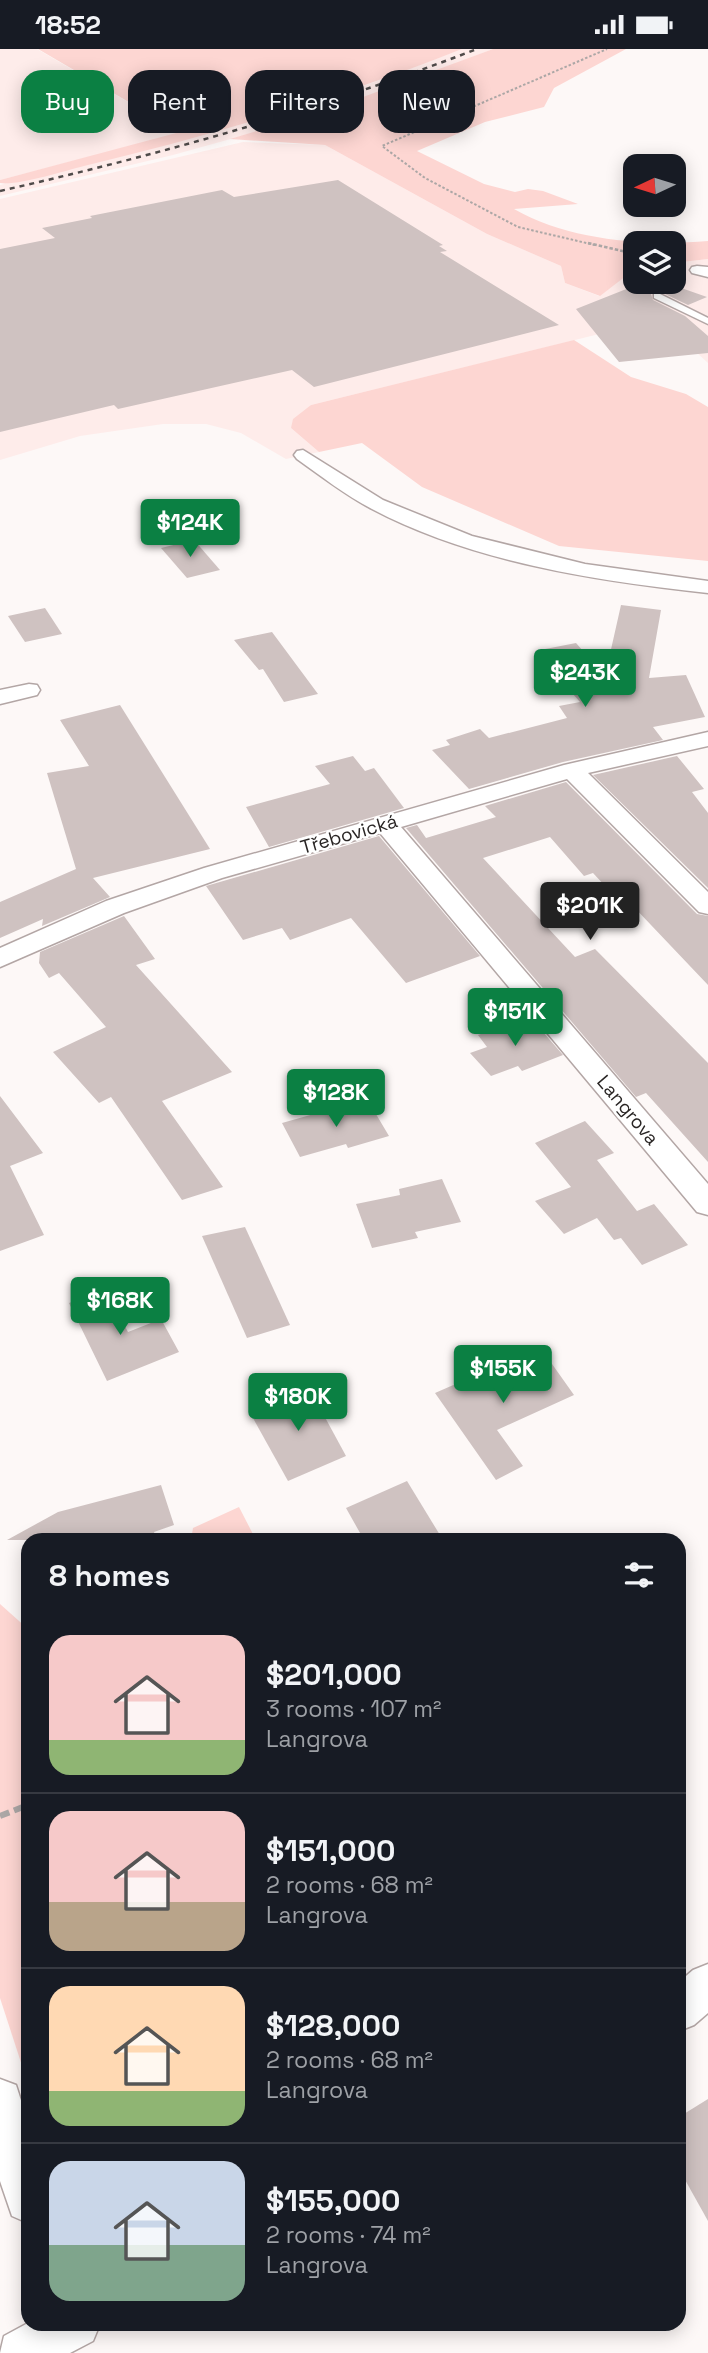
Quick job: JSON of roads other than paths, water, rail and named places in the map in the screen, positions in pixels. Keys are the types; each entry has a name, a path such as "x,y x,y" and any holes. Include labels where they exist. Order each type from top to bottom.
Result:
{"street":[{"path":"303,456 386,509 457,536 542,563 649,582 708,587"},
{"path":"0,697 29,690"},
{"name":"Třebovická","path":"0,958 114,907 164,889 572,770 708,739"},
{"path":"572,770 708,906"},
{"name":"Langrova","path":"385,823 708,1204"},
{"path":"686,2004 708,1985"},
{"path":"0,2101 21,2175"},
{"path":"20,2353 59,2331"}],"lane":[{"path":"657,296 708,321"}],"railway":[{"path":"0,191 241,129 360,91 477,49"}]}
